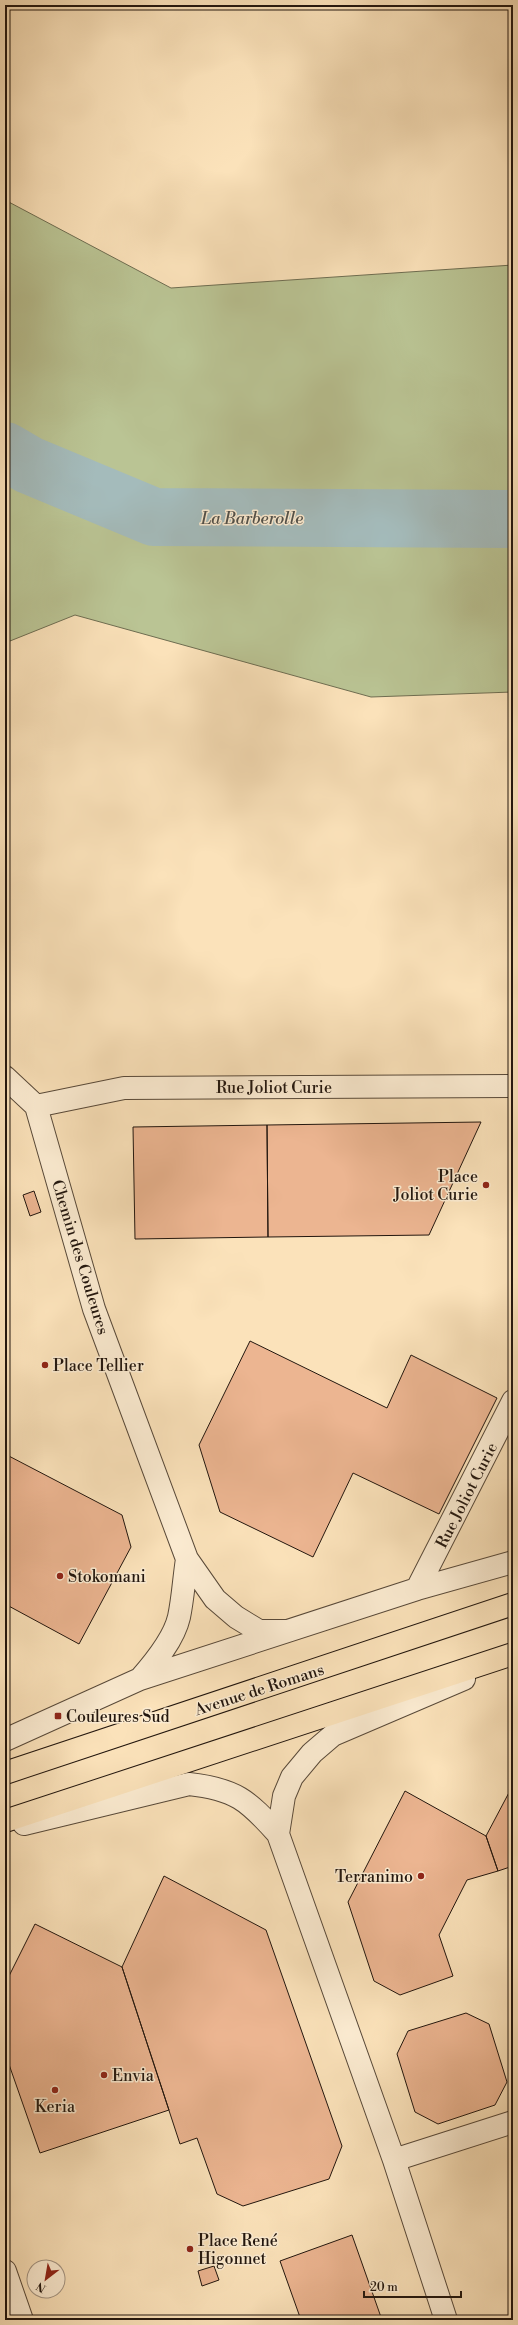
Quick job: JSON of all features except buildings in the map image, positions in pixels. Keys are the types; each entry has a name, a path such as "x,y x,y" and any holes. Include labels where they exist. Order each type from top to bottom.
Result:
{"main road":[{"name":"Avenue de Romans","path":"5,1774 513,1604"},
{"path":"5,1821 513,1654"}],"street":[{"path":"5,1077 36,1106"},
{"name":"Rue Joliot Curie","path":"36,1106 124,1088 513,1086"},
{"name":"Chemin des Couleures","path":"36,1106 94,1309 187,1559"},
{"name":"Rue Joliot Curie","path":"417,1589 427,1573 513,1401"},
{"path":"187,1559 215,1599 236,1617 259,1630 286,1631"},
{"path":"140,1679 154,1663 170,1637 179,1618 187,1559"},
{"path":"5,1740 140,1679 417,1589 513,1562"},
{"path":"278,1834 284,1796 292,1777 312,1753 333,1735 513,1658"},
{"path":"5,1829 189,1784 214,1786 238,1796 257,1810 278,1834 394,2160 446,2320"},
{"path":"394,2160 513,2122"},
{"path":"5,2271 22,2320"}],"green space":[{"path":"5,200 171,288 513,265 513,692 371,697 75,615 5,643"}],"waterway":[{"name":"La Barberolle","path":"5,451 29,465 154,517 513,519"}],"place":[{"name":"Place Joliot Curie","path":"486,1185"},
{"name":"Place Tellier","path":"45,1365"},
{"name":"Stokomani","path":"60,1576"},
{"name":"Couleures Sud","path":"58,1716"},
{"name":"Terranimo","path":"421,1876"},
{"name":"Envia","path":"104,2075"},
{"name":"Keria","path":"55,2090"},
{"name":"Place René Higonnet","path":"190,2249"}]}
